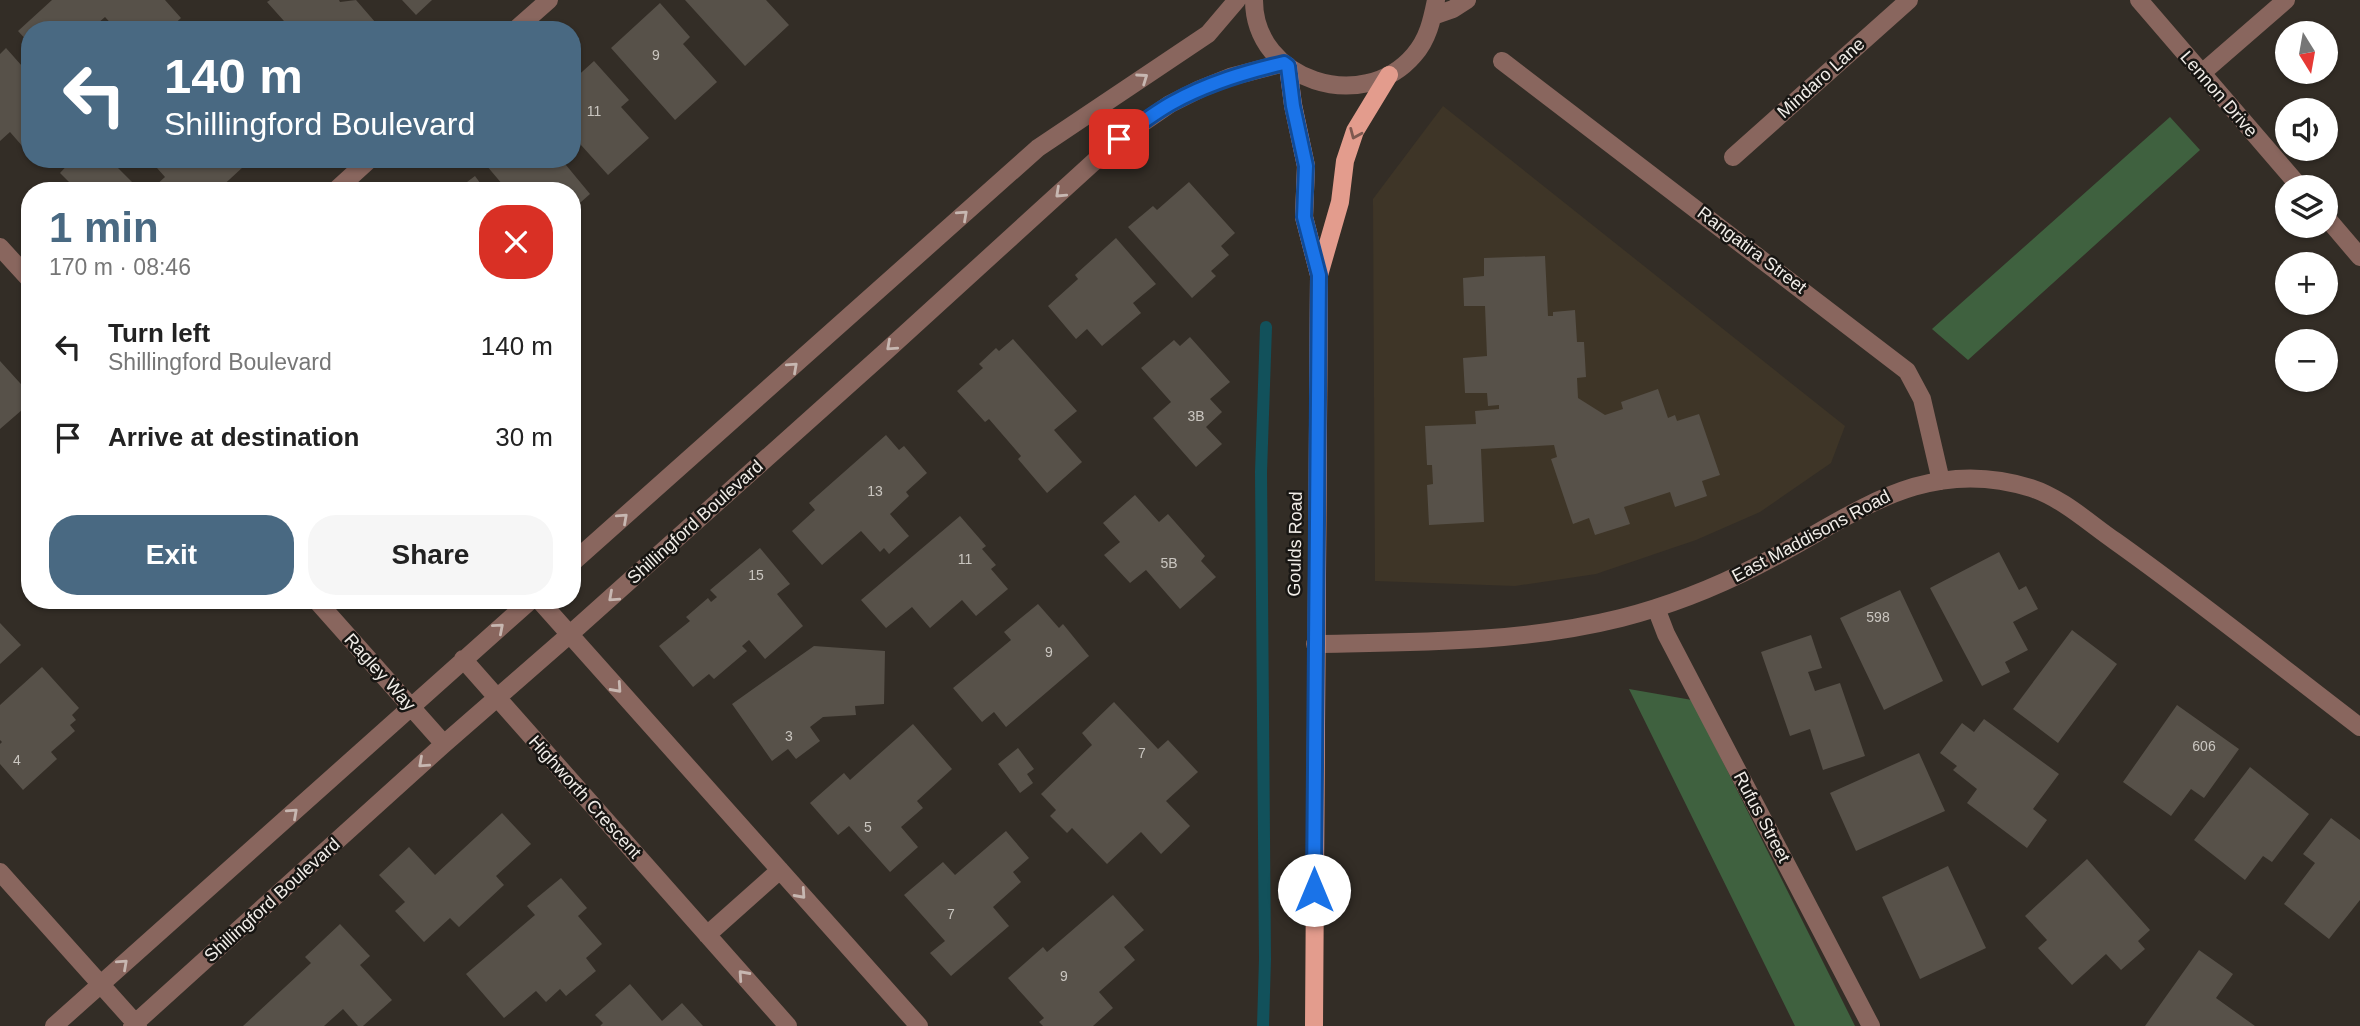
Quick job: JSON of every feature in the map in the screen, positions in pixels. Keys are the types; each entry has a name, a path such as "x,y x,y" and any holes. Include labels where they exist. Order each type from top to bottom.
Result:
{"main road":[{"name":"Goulds Road","path":"1286,65 1306,166 1304,217 1319,275 1314,1026"},
{"path":"1319,275 1340,202 1345,161 1355,131 1389,75"}],"street":[{"path":"526,21 549,0"},
{"path":"581,556 1038,148 1208,34 1237,0"},
{"path":"1254,0 1254,9 1263,37 1286,65 1303,77 1330,86 1359,86 1389,75 1414,55 1430,28 1434,8 1452,9 1467,0"},
{"name":"Mindaro Lane","path":"1733,157 1909,0"},
{"name":"Lennon Drive","path":"2139,0 2290,175"},
{"path":"2202,73 2286,0"},
{"name":"Rangatira Street","path":"1502,61 1908,370 1922,399 1941,481"},
{"name":"Shillingford Boulevard","path":"135,1025 443,744 569,635 1119,139 1170,104 1199,89 1230,77 1286,65"},
{"path":"345,182 360,168"},
{"path":"2338,231 2360,257"},
{"path":"0,247 21,270"},
{"name":"East Maddisons Road","path":"1315,644 1425,642 1501,637 1583,626 1656,608 1757,566 1867,504 1896,491 1941,481 1974,478 2005,481 2035,489 2065,506 2143,561 2360,727"},
{"name":"Rufus Street","path":"1656,608 1666,634 1871,1026"},
{"name":"Ragley Way","path":"324,609 443,744"},
{"path":"54,1026 521,609"},
{"path":"547,609 919,1026"},
{"name":"Highworth Crescent","path":"463,659 788,1026"},
{"path":"708,935 780,870"},
{"path":"0,873 135,1025"}],"shaded area":[{"path":"1443,106 1845,426 1831,463 1760,512 1696,540 1596,574 1515,586 1375,581 1373,199"}],"green space":[{"path":"2170,117 2200,150 1968,360 1932,329"},
{"path":"1629,689 1692,700 1855,1026 1795,1026"}],"building":[{"path":"52,0 165,0 181,18 178,21 109,21 105,17 100,21 29,21"},
{"path":"356,0 374,21 284,21 267,2"},
{"path":"402,0 432,0 416,15"},
{"path":"685,0 766,0 789,25 745,66"},
{"path":"660,3 690,37 683,44 717,82 675,120 611,48"},
{"path":"6,48 21,65 21,145 10,132 0,141 0,54"},
{"path":"594,61 629,100 621,107 649,138 608,175 581,145 581,73"},
{"path":"65,168 118,168 132,182 69,182 60,173"},
{"path":"157,168 242,168 227,182 159,182 165,177"},
{"path":"489,168 568,168 580,182 500,182"},
{"path":"475,176 479,182 467,182"},
{"path":"1189,182 1235,233 1221,246 1229,255 1211,271 1216,276 1192,298 1128,227 1153,206 1157,210"},
{"path":"581,183 590,194 581,202"},
{"path":"1116,238 1156,284 1133,303 1141,313 1102,346 1087,329 1076,339 1048,306 1078,279 1075,275"},
{"path":"1545,256 1548,316 1553,316 1553,312 1575,310 1577,342 1584,342 1586,377 1577,378 1578,398 1605,415 1623,409 1621,402 1658,389 1668,418 1675,415 1677,421 1699,414 1720,475 1702,481 1707,496 1675,507 1670,492 1624,507 1630,524 1595,535 1589,518 1573,524 1551,459 1557,457 1554,445 1481,449 1484,522 1429,525 1427,485 1433,484 1432,465 1427,465 1425,426 1476,424 1475,411 1499,409 1499,405 1488,406 1487,393 1465,393 1463,358 1487,356 1485,306 1464,306 1463,278 1484,276 1484,258"},
{"path":"1190,337 1230,382 1210,399 1222,412 1206,427 1222,444 1196,467 1153,418 1171,402 1141,368 1174,340 1180,346"},
{"path":"1013,339 1077,411 1054,430 1082,462 1047,493 1018,459 1021,456 989,419 985,422 957,391 983,368 979,364 996,348 999,351"},
{"path":"0,361 21,384 21,411 0,429"},
{"path":"886,435 899,450 904,446 927,473 906,492 909,496 890,514 909,536 889,554 884,548 880,552 861,531 822,565 792,531 815,510 809,503"},
{"path":"1135,495 1159,522 1168,514 1205,556 1201,561 1216,577 1180,609 1146,570 1130,583 1104,555 1120,542 1103,523"},
{"path":"960,516 986,546 982,549 996,565 991,569 1008,589 976,616 962,600 930,628 912,607 886,628 861,600"},
{"path":"760,548 790,584 777,594 803,626 765,659 749,640 742,646 747,651 714,679 709,674 693,687 659,646 690,621 686,617 708,598 711,602 717,597 710,590"},
{"path":"1999,552 2019,590 2026,586 2038,609 2013,622 2028,650 2005,662 2010,672 1982,686 1930,588"},
{"path":"1900,590 1943,681 1884,710 1840,618"},
{"path":"1038,604 1059,628 1063,624 1089,656 1006,727 994,712 982,722 953,688 1011,640 1004,632"},
{"path":"0,623 21,645 0,664"},
{"path":"2072,630 2117,664 2058,743 2013,709"},
{"path":"1811,635 1822,668 1808,672 1815,691 1840,683 1865,756 1823,770 1810,729 1790,736 1761,652"},
{"path":"814,646 885,651 884,704 855,706 856,715 823,717 810,727 820,741 796,759 788,749 772,761 732,704"},
{"path":"42,667 79,708 72,715 76,720 70,725 75,731 51,752 57,759 23,790 0,764 0,705"},
{"path":"1114,702 1158,749 1168,740 1198,772 1166,801 1190,826 1161,854 1141,832 1107,864 1072,828 1067,833 1050,816 1056,810 1041,794 1092,745 1082,733"},
{"path":"2177,705 2239,749 2204,798 2191,789 2171,816 2123,782"},
{"path":"1984,719 2059,774 2033,809 2047,820 2027,848 1967,803 1977,789 1953,770 1957,766 1940,753 1962,723 1974,732"},
{"path":"913,724 952,769 917,801 923,808 901,827 918,847 890,872 849,826 838,835 810,803 844,773 850,780"},
{"path":"1018,748 1034,769 1027,774 1033,783 1020,793 998,764"},
{"path":"1919,753 1945,811 1856,851 1830,793"},
{"path":"2250,767 2309,814 2272,862 2263,856 2245,880 2194,840"},
{"path":"502,813 531,844 496,876 504,885 459,927 450,918 424,942 395,911 405,902 379,875 409,847 435,875"},
{"path":"2331,818 2360,840 2360,900 2329,939 2284,904 2315,863 2303,854"},
{"path":"1006,831 1029,858 1013,872 1021,882 993,907 1009,926 951,976 930,953 945,941 904,895 943,862 955,875"},
{"path":"2087,859 2150,930 2138,941 2145,949 2121,970 2106,954 2072,985 2038,948 2047,940 2025,916"},
{"path":"1948,866 1986,948 1920,979 1882,897"},
{"path":"561,878 587,908 578,916 602,944 586,958 596,971 566,996 560,989 546,1002 536,991 504,1018 466,974 535,915 527,906"},
{"path":"1113,895 1144,930 1124,947 1135,960 1099,992 1113,1008 1093,1026 1043,1026 1039,1022 1044,1018 1008,978 1043,947 1047,952"},
{"path":"340,924 370,956 360,965 392,1000 363,1026 358,1026 343,1009 324,1026 243,1026 311,963 305,957"},
{"path":"2199,950 2233,974 2216,998 2255,1026 2145,1026"},
{"path":"630,984 662,1021 682,1003 703,1026 600,1026 603,1023 595,1015"}],"waterway":[{"path":"1263,1026 1265,959 1261,472 1266,327"}],"route":[{"path":"1119,139 1170,104 1199,89 1251,71 1284,63 1288,66 1293,106 1306,166 1304,217 1319,275 1314,890"}]}
